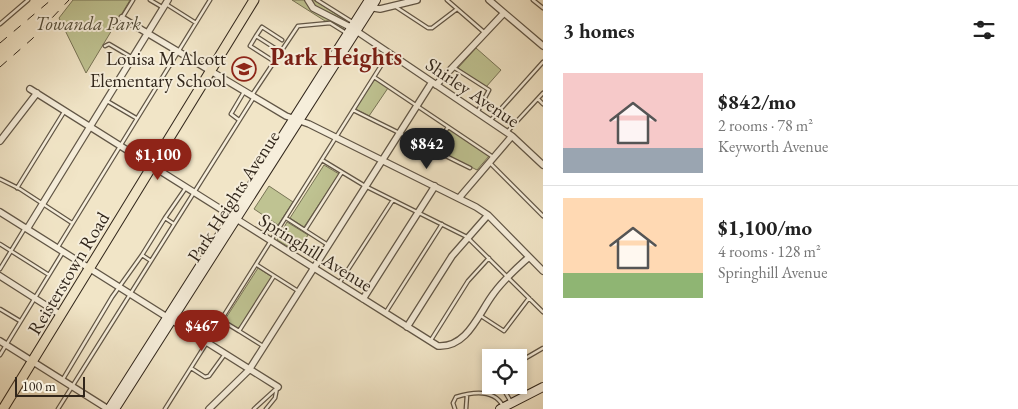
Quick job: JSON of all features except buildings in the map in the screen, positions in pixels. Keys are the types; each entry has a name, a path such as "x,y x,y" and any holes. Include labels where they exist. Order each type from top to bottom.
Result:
{"main road":[{"name":"Reisterstown Road","path":"2,408 33,362 254,0"},
{"name":"Park Heights Avenue","path":"108,409 234,218 368,5 376,0"},
{"name":"Park Heights Avenue","path":"115,409 169,319"},
{"path":"502,408 543,388"}],"street":[{"name":"Shirley Avenue","path":"308,0 313,8 353,29 510,134 543,165"},
{"path":"368,5 380,9 414,0"},
{"path":"489,0 543,46"},
{"path":"26,228 43,204 165,4"},
{"path":"209,409 249,370 417,106 434,84 453,67 504,13"},
{"path":"122,18 297,120 435,186 488,215 543,271"},
{"name":"Springhill Avenue","path":"30,89 432,343"},
{"path":"0,142 37,93"},
{"path":"459,198 492,160 510,134"},
{"path":"363,299 435,186"},
{"path":"0,212 278,387"},
{"path":"407,327 452,256 488,215"},
{"path":"432,343 443,346 456,342 465,335 495,291 529,257"},
{"path":"0,276 61,315"},
{"path":"0,341 108,409"}],"lane":[{"path":"0,24 28,0"},
{"path":"122,18 133,0"},
{"path":"150,0 165,4 196,23"},
{"path":"57,248 210,0"},
{"path":"317,0 353,29"},
{"path":"447,0 486,33"},
{"path":"533,0 543,8"},
{"path":"394,6 428,28 432,28 457,9"},
{"path":"58,409 298,26 330,23 353,29"},
{"path":"275,62 250,46 262,27 282,40"},
{"path":"256,36 281,52"},
{"path":"105,46 108,44 132,58"},
{"path":"165,409 389,53"},
{"path":"490,121 543,62"},
{"path":"453,67 489,90 477,112"},
{"path":"374,76 492,160 543,216"},
{"path":"238,120 231,114 245,90"},
{"path":"510,134 543,93"},
{"path":"538,99 543,104"},
{"path":"106,100 136,118"},
{"path":"18,188 64,110"},
{"path":"353,110 470,168"},
{"path":"433,150 448,127"},
{"path":"322,160 366,186 467,237 543,312"},
{"path":"305,230 342,172"},
{"path":"0,179 18,188 72,223"},
{"path":"62,380 186,187"},
{"path":"339,283 393,200"},
{"path":"165,218 174,224"},
{"path":"286,218 328,245"},
{"path":"385,313 442,224"},
{"path":"0,269 26,228"},
{"path":"0,244 49,275"},
{"path":"0,355 63,252"},
{"path":"142,255 151,261"},
{"path":"432,343 471,276 489,258"},
{"path":"257,264 298,291"},
{"path":"239,331 274,276"},
{"path":"479,315 504,331 529,298"},
{"path":"0,309 20,321"},
{"path":"221,320 264,346"},
{"path":"527,357 543,348"},
{"path":"190,368 205,377 210,376 225,354"},
{"path":"254,409 278,387"},
{"path":"266,409 275,398 278,387"},
{"path":"506,394 512,403"},
{"path":"456,409 454,399 467,395 493,395 499,399 502,408"},
{"path":"466,409 467,395"}],"green space":[{"name":"Towanda Park","path":"73,0 130,0 86,73 59,18"},
{"path":"292,0 314,0 348,22 343,29 331,21 325,21"},
{"path":"476,48 501,70 486,87 458,68"},
{"path":"375,79 388,88 369,116 355,109"},
{"path":"449,129 489,156 477,170 436,149"},
{"path":"324,165 339,174 304,227 290,218"},
{"path":"269,186 293,202 278,225 254,209"},
{"path":"287,222 308,235 297,252 277,240"},
{"path":"258,268 272,277 239,330 224,321"}],"railway":[{"path":"0,43 51,0"},
{"path":"0,67 32,39 69,0"}],"place":[{"name":"Louisa M Alcott Elementary School","path":"244,69"}],"district":[{"name":"Park Heights","path":"336,57"}]}
